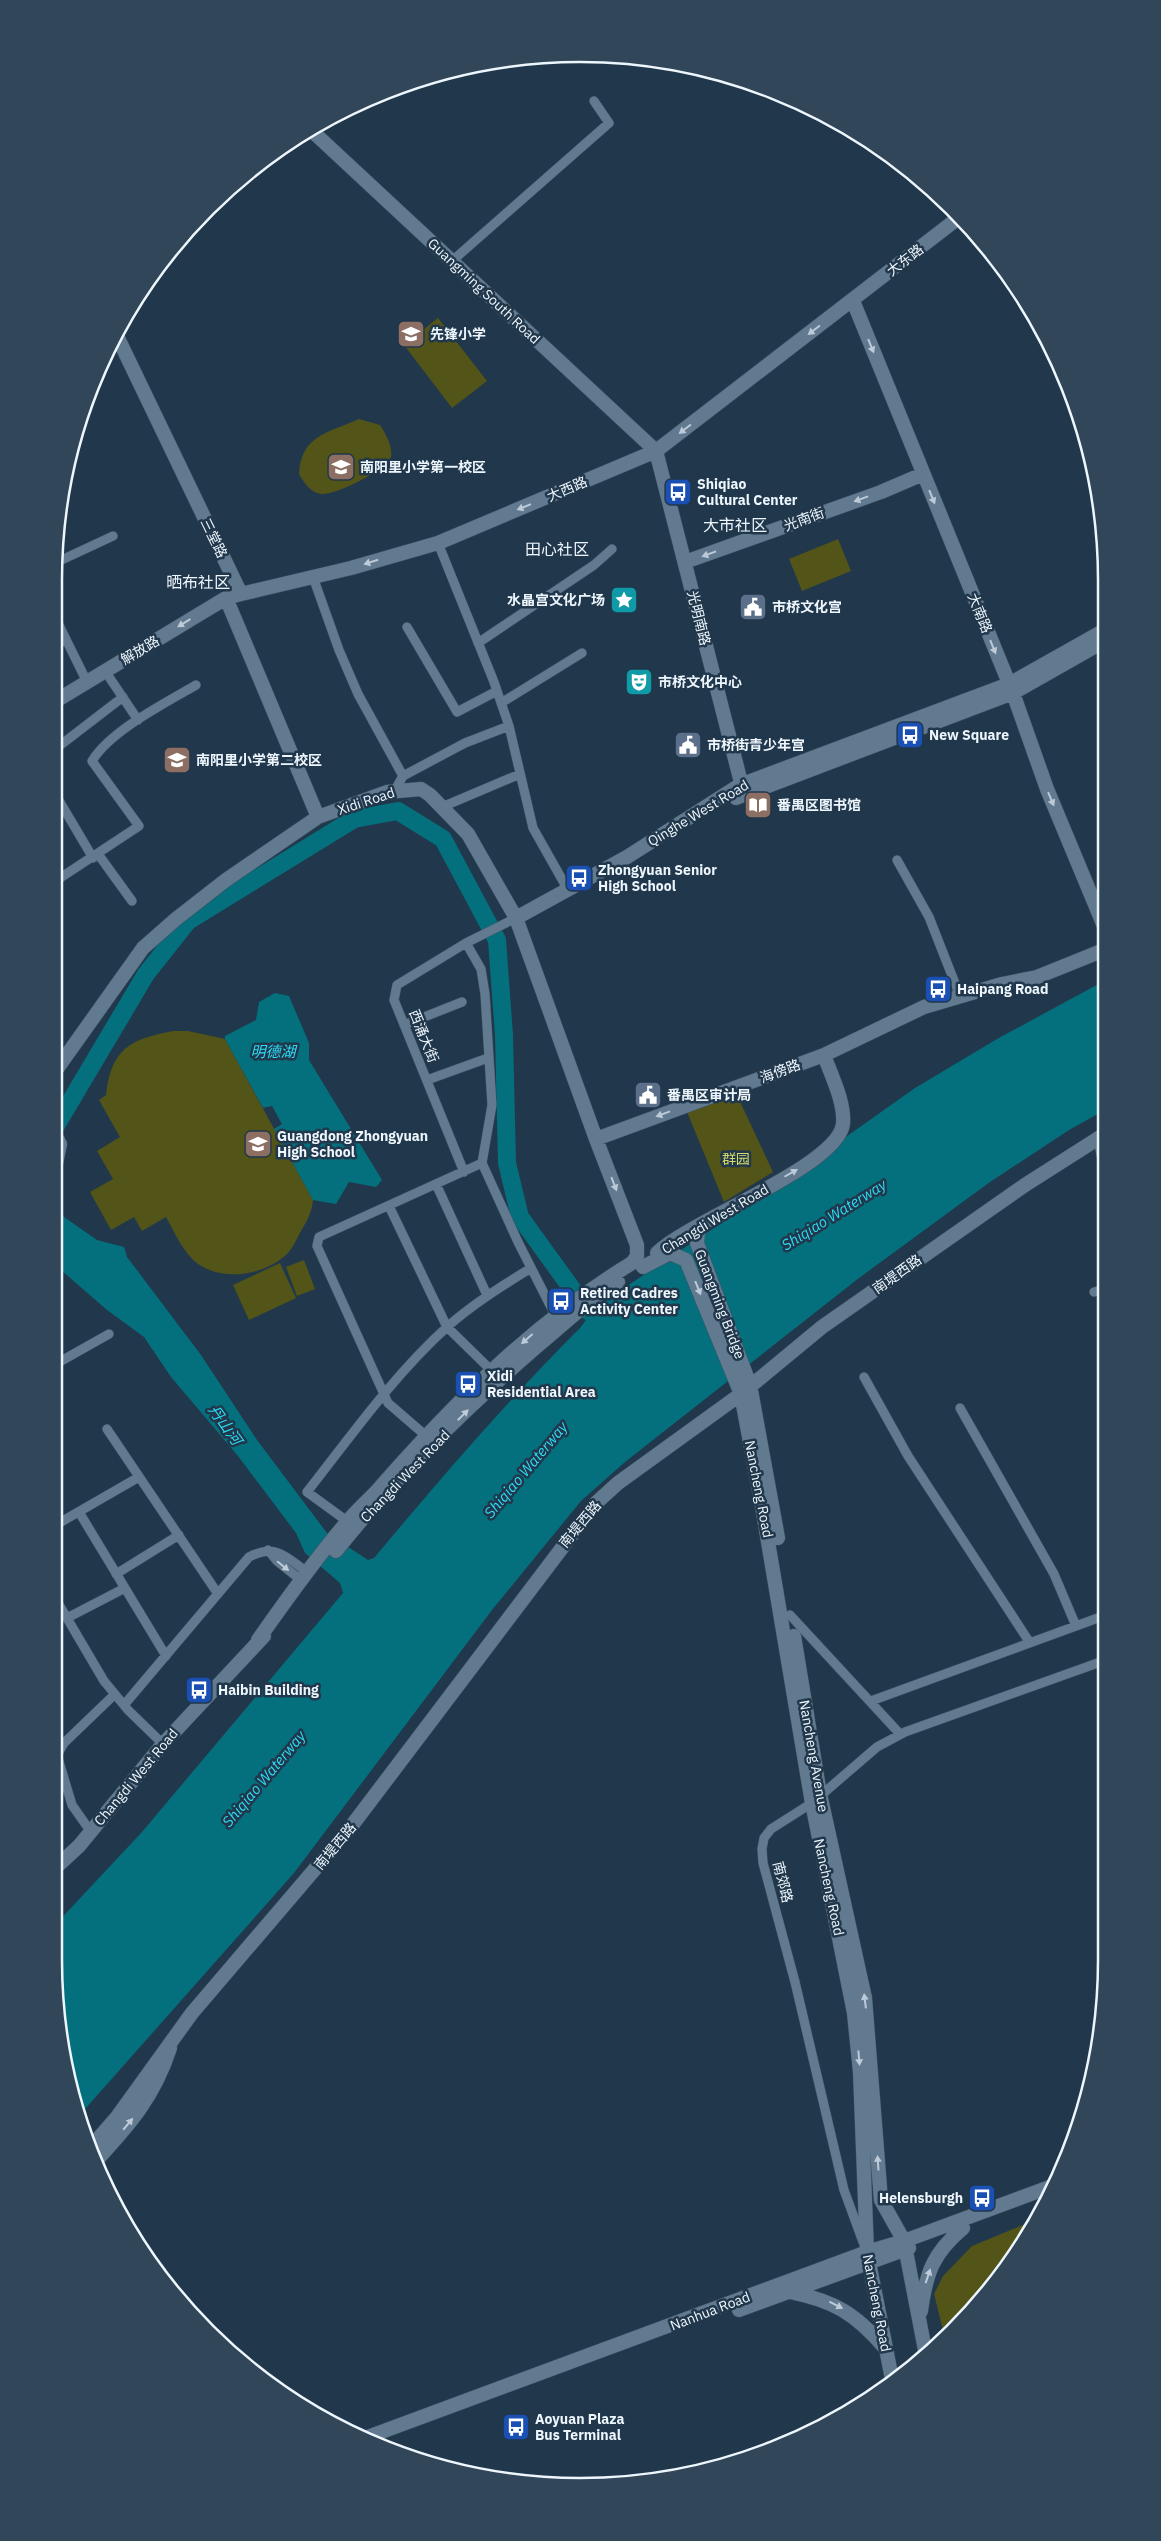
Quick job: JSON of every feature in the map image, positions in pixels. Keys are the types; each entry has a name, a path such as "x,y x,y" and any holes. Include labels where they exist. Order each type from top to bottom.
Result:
{"street":[{"path":"452,261 609,123 594,101"},
{"name":"Guangming South Road","path":"317,135 656,451"},
{"name":"大东路","path":"853,301 954,221"},
{"name":"大西路","path":"241,594 313,577 438,542 656,451 853,301"},
{"name":"大南路","path":"853,301 1011,689 1047,789 1098,912"},
{"name":"三堂路","path":"120,343 241,594"},
{"name":"光明南路","path":"656,451 743,789"},
{"name":"光南街","path":"685,562 881,492 923,474"},
{"path":"63,560 113,536"},
{"path":"438,542 509,726 534,828 568,890"},
{"path":"478,643 594,565 612,549"},
{"path":"313,577 339,650 358,694 403,776"},
{"path":"241,594 226,598 318,817"},
{"name":"解放路","path":"62,697 226,598"},
{"path":"407,627 457,712 497,691"},
{"path":"62,631 87,682"},
{"path":"1011,689 1098,634"},
{"path":"62,641 66,639"},
{"path":"1011,689 1098,645"},
{"path":"501,703 582,653"},
{"path":"105,671 138,720"},
{"path":"62,877 139,826 92,761 98,752 138,720 196,685"},
{"name":"Qinghe West Road","path":"516,918 627,857 743,789 1011,689"},
{"path":"62,744 123,698"},
{"path":"395,790 403,776 465,744 509,726"},
{"path":"442,807 520,774"},
{"name":"Xidi Road","path":"62,1062 143,948 176,919 226,880 318,817 395,790 421,789 442,807 468,834 516,918 596,1139 635,1239"},
{"name":"Qinghe West Road","path":"516,918 571,895 628,865 743,789"},
{"path":"62,804 95,856 132,902"},
{"path":"897,860 929,917 960,996"},
{"name":"西涌大街","path":"464,1172 394,1000 397,985 466,943 516,918"},
{"path":"466,943 480,969 485,994 492,1104 482,1163 531,1268 564,1312"},
{"path":"824,1055 924,1007 1038,977 1098,952"},
{"path":"404,1025 462,1002"},
{"name":"海傍路","path":"596,1139 824,1055"},
{"name":"Changdi West Road","path":"602,1286 643,1267 704,1224 802,1167 836,1141 843,1125 842,1108 824,1055"},
{"path":"426,1080 488,1058"},
{"name":"南堤西路","path":"96,2142 117,2117 173,2037 350,1828 596,1503 618,1483 746,1380 775,1365 822,1327 899,1272 1098,1143"},
{"path":"425,1435 388,1403 317,1246 319,1237 482,1163"},
{"path":"436,1184 487,1296"},
{"path":"389,1206 447,1327 496,1374"},
{"name":"Guangming Bridge","path":"704,1224 698,1233 697,1243 737,1348 746,1380"},
{"name":"Changdi West Road","path":"62,1862 79,1846 163,1744 258,1640 309,1574 425,1435 564,1312 602,1286 636,1259 638,1250 635,1239"},
{"name":"Guangming Bridge","path":"635,1239 651,1250 665,1251 683,1257 688,1263 746,1380"},
{"path":"351,1524 307,1492 384,1394 447,1327 487,1296 531,1268"},
{"path":"1094,1292 1098,1291"},
{"path":"62,1361 109,1334"},
{"path":"746,1380 762,1368 775,1365"},
{"name":"Changdi West Road","path":"351,1524 496,1374"},
{"path":"864,1377 908,1456 1030,1643"},
{"name":"Nancheng Avenue","path":"746,1380 790,1615 816,1799 865,1998 881,2200 904,2245"},
{"name":"Nancheng Road","path":"746,1380 762,1506 849,1983 856,2033 865,2176 867,2257 891,2374"},
{"path":"960,1408 1054,1574 1076,1626"},
{"path":"108,1429 218,1594"},
{"path":"62,1522 139,1476"},
{"path":"79,1512 166,1656"},
{"path":"116,1574 179,1535"},
{"path":"124,1705 250,1556 261,1550 278,1552 309,1574"},
{"path":"67,1618 125,1588"},
{"path":"62,1610 104,1682 163,1744"},
{"path":"790,1615 900,1734"},
{"path":"871,1701 1098,1618"},
{"name":"南郊路","path":"867,2257 844,2190 795,1982 763,1863 762,1849 764,1838 771,1828 816,1799 877,1747 900,1734 1098,1663"},
{"path":"62,1747 115,1694"},
{"path":"62,1772 72,1805 91,1832"},
{"name":"南堤西路","path":"101,2155 150,2097 161,2075 173,2037"},
{"name":"Nanhua Road","path":"904,2245 1046,2189"},
{"name":"Nanhua Road","path":"373,2435 867,2257 964,2228 1040,2200"},
{"path":"920,2324 924,2285 934,2259 952,2237 964,2228"},
{"path":"904,2245 925,2348"},
{"name":"Nanhua Road","path":"384,2440 789,2292 867,2257"},
{"path":"789,2292 819,2298 835,2304 864,2324 886,2349"}],"green space":[{"path":"438,318 487,381 452,408 404,345"},
{"path":"359,419 380,425 390,444 391,457 380,469 348,487 328,494 314,491 299,474 305,451 318,437"},
{"path":"838,539 851,571 802,591 789,559"},
{"path":"188,1031 225,1039 313,1200 309,1216 291,1249 278,1261 267,1267 244,1274 220,1273 208,1270 198,1264 188,1254 166,1217 142,1231 134,1217 111,1230 90,1192 113,1179 97,1151 120,1137 99,1100 106,1095 109,1079 118,1057 134,1043 158,1034"},
{"name":"群园","path":"736,1093 773,1172 724,1202 687,1112"},
{"path":"304,1260 315,1289 297,1296 286,1267"},
{"path":"280,1263 296,1298 249,1320 233,1285"},
{"path":"1027,2223 991,2276 943,2331 934,2294 943,2276 972,2246"}],"water":[{"path":"1098,984 1098,1114 1069,1130 990,1182 859,1278 625,1462 581,1501 492,1610 294,1873 85,2110 72,2062 67,2028 62,1960 62,1917 142,1832 343,1593 340,1583 305,1553 296,1533 238,1456 171,1377 144,1337 107,1310 62,1271 62,1216 97,1240 124,1247 127,1257 201,1355 257,1440 327,1533 368,1560 374,1558 474,1441 580,1328 586,1320 584,1317 600,1304 768,1192 915,1088 997,1039"},
{"name":"明德湖","path":"275,993 289,996 309,1043 309,1060 382,1180 376,1187 349,1182 336,1204 313,1200 274,1129 282,1124 272,1106 263,1108 225,1039 225,1036 256,1020 259,1002"}],"waterway":[{"path":"62,1116 146,974 188,921 354,819 398,811 443,839 497,940 504,1035 507,1163 520,1217 588,1311"}],"place":[{"name":"先锋小学","path":"411,334"},
{"name":"南阳里小学第一校区","path":"341,467"},
{"name":"Shiqiao Cultural Center","path":"678,492"},
{"name":"水晶宫文化广场","path":"624,600"},
{"name":"市桥文化宫","path":"753,607"},
{"name":"市桥文化中心","path":"639,682"},
{"name":"New Square","path":"910,735"},
{"name":"市桥街青少年宫","path":"688,745"},
{"name":"南阳里小学第二校区","path":"177,760"},
{"name":"番禺区图书馆","path":"758,805"},
{"name":"Zhongyuan Senior High School","path":"579,878"},
{"name":"Haipang Road","path":"938,989"},
{"name":"番禺区审计局","path":"648,1095"},
{"name":"Guangdong Zhongyuan High School","path":"258,1144"},
{"name":"Retired Cadres Activity Center","path":"561,1301"},
{"name":"Xidi Residential Area","path":"468,1384"},
{"name":"Haibin Building","path":"199,1690"},
{"name":"Helensburgh","path":"982,2198"},
{"name":"Aoyuan Plaza Bus Terminal","path":"516,2427"}],"district":[{"name":"大市社区","path":"735,525"},
{"name":"田心社区","path":"557,549"},
{"name":"晒布社区","path":"198,582"}],"water label":[{"name":"Shiqiao Waterway","path":"834,1215"},
{"name":"丹山河","path":"225,1425"},
{"name":"Shiqiao Waterway","path":"526,1470"},
{"name":"Shiqiao Waterway","path":"264,1779"}]}
